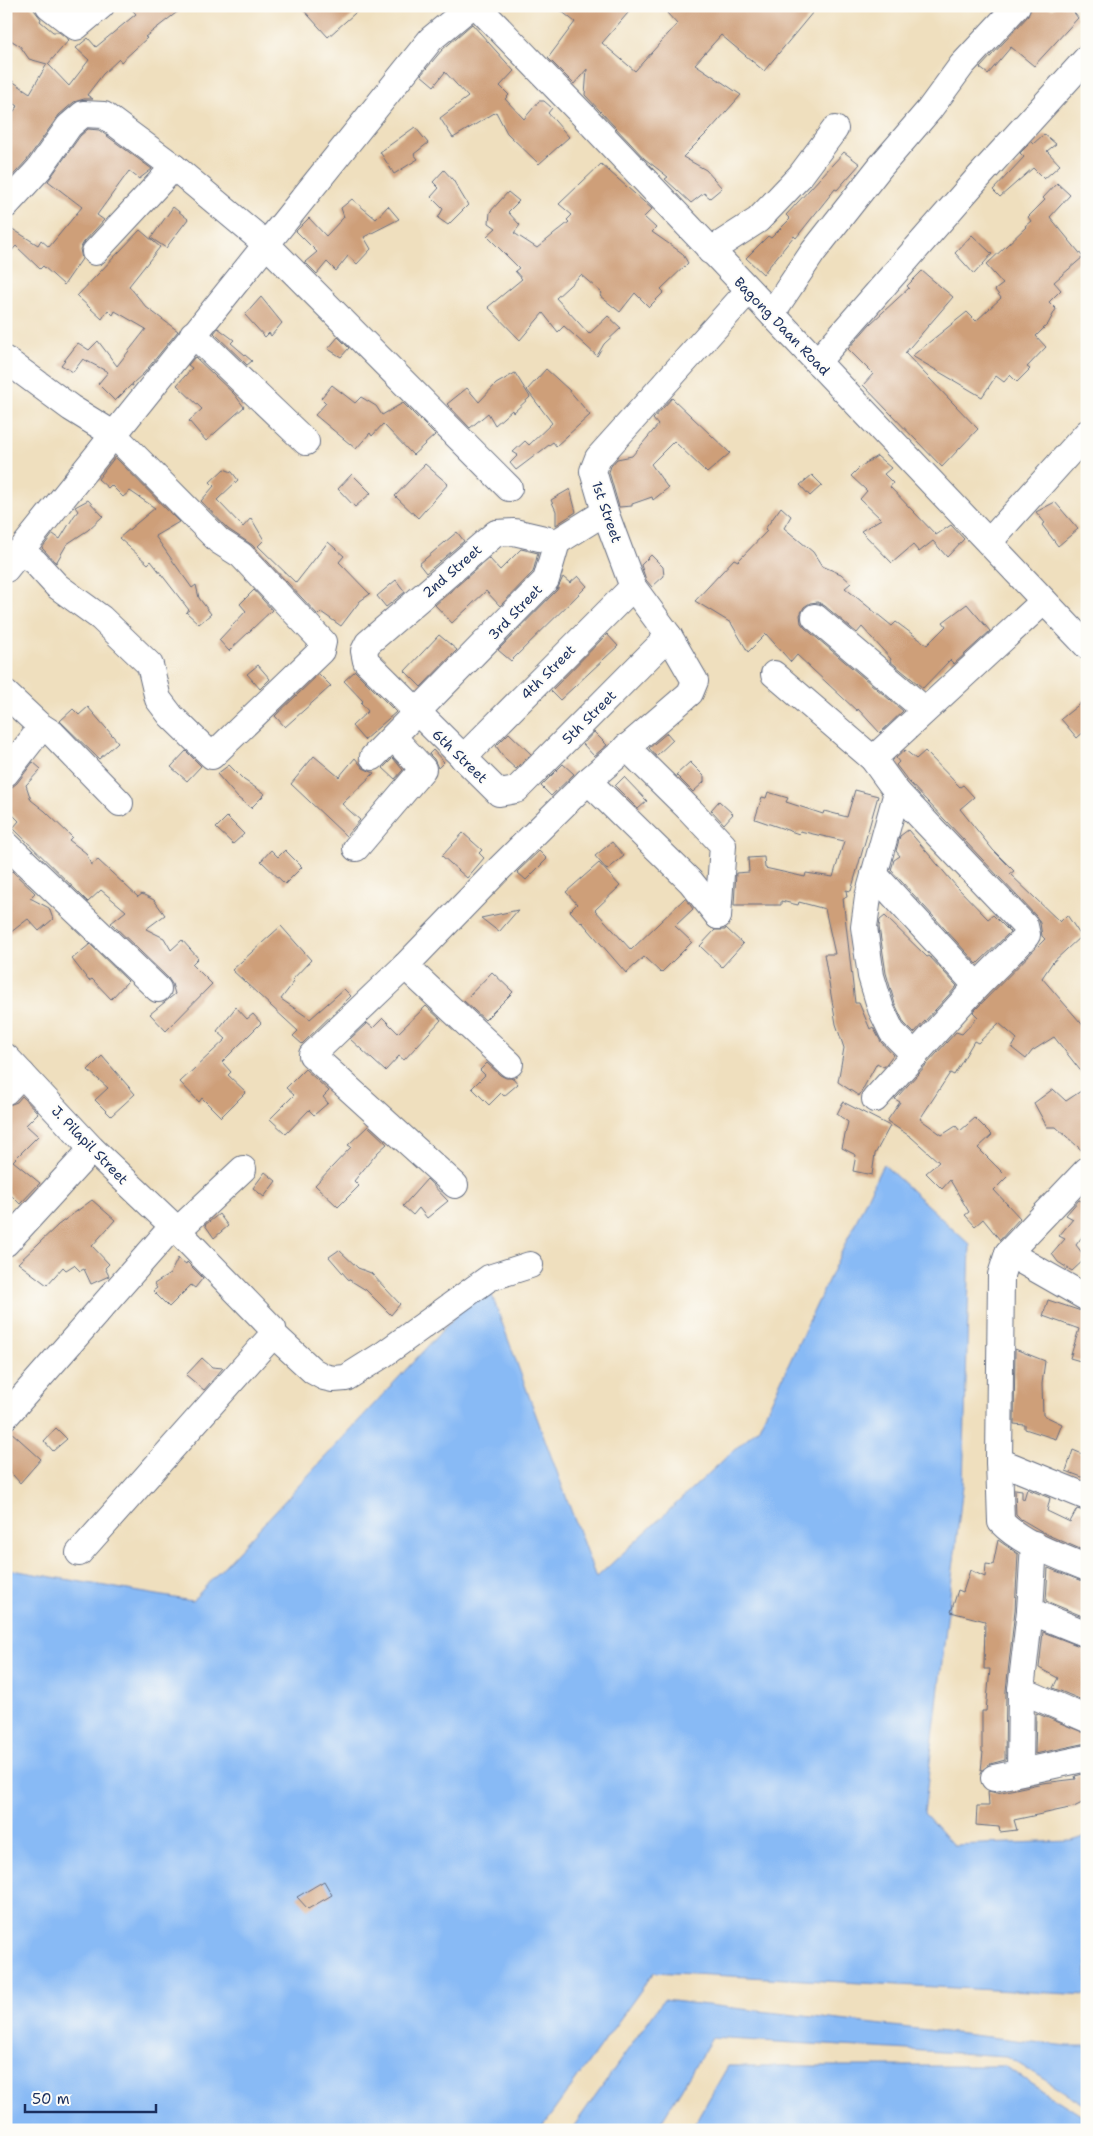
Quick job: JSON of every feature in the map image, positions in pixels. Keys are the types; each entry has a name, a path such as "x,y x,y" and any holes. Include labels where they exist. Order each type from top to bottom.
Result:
{"street":[{"path":"49,6 76,27 101,6"},
{"path":"13,560 431,39 471,6"},
{"name":"Bagong Daan Road","path":"477,6 582,114 748,291 772,312 817,362 1087,646"},
{"path":"772,312 813,252 880,167 929,110 962,65 1017,6"},
{"path":"817,362 971,186 1087,58"},
{"path":"6,205 39,169 69,126 83,114 104,115 174,167 266,244 509,488"},
{"path":"710,251 758,220 800,176 835,129"},
{"path":"95,252 174,167"},
{"name":"1st Street","path":"626,747 690,693 695,682 669,636 633,587 605,512 593,471 598,458 748,291"},
{"path":"193,334 306,442"},
{"path":"6,360 71,408 113,434 219,541 241,555 323,642 321,651 212,756 171,716 158,699 150,666 101,618 57,586 35,562 13,560"},
{"path":"989,542 1087,433"},
{"path":"557,542 605,512"},
{"name":"2nd Street","path":"364,651 368,643 496,533 514,532 557,542"},
{"name":"3rd Street","path":"417,713 546,580 557,542"},
{"name":"4th Street","path":"463,758 633,587"},
{"path":"873,759 1044,601"},
{"path":"816,617 925,710"},
{"name":"5th Street","path":"507,793 516,790 669,636"},
{"name":"6th Street","path":"364,651 366,661 417,713 499,793 507,793"},
{"path":"774,674 873,759 897,792 1025,926 1027,935 1023,940 977,986 875,1099"},
{"path":"6,694 39,725 53,734 120,803"},
{"path":"373,757 417,713"},
{"path":"6,773 38,732 39,725"},
{"path":"356,848 423,769 393,737"},
{"path":"455,1186 312,1054 406,966 495,873 588,781 626,747 690,810 723,846 718,916 691,882 588,781"},
{"path":"897,792 868,897 864,927 871,976 880,1009 892,1032 915,1055"},
{"path":"6,844 158,989"},
{"path":"874,874 977,986"},
{"path":"406,966 510,1064"},
{"name":"J. Pilapil Street","path":"12,1074 175,1229 273,1328 273,1334 313,1371 324,1377 333,1379 346,1378 384,1354 488,1278 530,1265"},
{"path":"6,1243 92,1149"},
{"path":"6,1416 175,1229 243,1169"},
{"path":"1082,1185 1008,1252 1001,1275 999,1461 1001,1522 1010,1532 1087,1568"},
{"path":"1008,1252 1087,1298"},
{"path":"79,1553 273,1334"},
{"path":"999,1461 1087,1497"},
{"path":"1020,1772 1021,1690 1030,1612 1034,1544"},
{"path":"1030,1612 1087,1634"},
{"path":"1021,1690 1087,1719"},
{"path":"994,1778 1087,1758"}],"water":[{"path":"883,1164 970,1245 963,1485 924,1813 953,1845 1072,1841 1087,1836 1087,1995 654,1972 540,2130 6,2130 6,1569 192,1601 487,1282 596,1578 759,1427"},
{"path":"663,2000 1068,2046 1087,2046 1087,2106 1006,2056 712,2038 656,2130 571,2130"},
{"path":"728,2066 1004,2066 1087,2119 1087,2130 691,2130"}],"building":[{"path":"6,6 31,6 41,19 40,21 53,32 59,32 69,40 48,64 69,86 89,60 76,48 88,38 96,47 136,14 129,6 185,6 145,37 147,38 121,62 119,59 103,74 87,95 93,99 74,102 59,115 27,160 6,183 6,121 18,106 6,98 6,77 30,93 47,64 29,59 20,46 6,37"},
{"path":"300,6 363,6 328,37"},
{"path":"555,6 634,6 602,43 635,71 677,24 667,13 672,6 818,6 764,71 721,35 695,64 741,95 683,157 706,170 722,188 710,198 704,193 691,203 665,179 668,177 645,159 585,95 587,69 574,84 548,58 575,22"},
{"path":"1032,6 1048,6 1052,9 1057,6 1069,6 1078,18 1034,66 1011,47 988,74 980,68 1028,16"},
{"path":"472,24 514,71 500,86 509,95 505,99 524,119 539,101 544,101 552,108 548,113 569,137 539,164 507,133 496,112 453,138 440,118 468,97 445,72 434,86 421,75 442,50"},
{"path":"415,127 428,143 414,154 418,159 394,174 380,152"},
{"path":"88,129 99,130 152,169 139,179 129,171 97,215 104,220 84,242 80,249 82,259 64,285 43,266 40,269 16,246 6,257 6,225 38,245 41,240 49,247 82,207 48,181 80,136"},
{"path":"1044,134 1056,144 1047,151 1060,165 1044,179 1033,168 1000,197 993,190 1024,157 1020,153 1031,142 1033,144"},
{"path":"844,152 860,164 837,190 835,189 796,238 794,236 763,274 746,258 768,236 771,238 790,219 786,215"},
{"path":"601,164 652,209 644,217 656,228 652,232 682,253 688,263 661,289 664,292 649,307 635,293 620,312 600,296 602,293 581,275 556,298 589,334 608,316 621,328 604,344 597,356 564,326 558,332 543,313 520,340 488,307 522,279 515,271 519,268 487,236 496,228 489,223 490,212 508,192 519,201 508,212 520,225 514,233 537,248 569,222 567,220 572,215 559,204"},
{"path":"444,170 453,180 468,205 448,225 438,218 443,209 431,197 439,188 433,182"},
{"path":"1057,183 1070,195 1050,217 1083,257 1054,282 1061,290 1049,302 1056,309 1048,324 1036,336 1046,347 1027,367 1030,369 1017,382 1010,375 1004,382 996,376 982,397 912,356 967,312 976,321 1001,298 995,290 1003,284 986,265 1026,227 1031,221 1028,217 1045,200 1043,198"},
{"path":"352,199 376,219 388,206 399,219 364,237 371,249 357,264 348,256 336,271 327,262 317,274 305,262 317,252 296,231 309,218 326,236 344,217 341,208"},
{"path":"173,207 188,219 166,248 151,238"},
{"path":"140,230 160,247 129,286 146,307 178,331 144,373 132,384 133,386 131,385 115,401 98,384 108,372 83,359 73,372 61,365 78,343 89,350 98,341 117,366 146,329 115,311 113,315 108,310 102,319 77,296"},
{"path":"972,235 992,254 974,274 955,253"},
{"path":"922,271 953,297 905,353 978,429 942,467 863,385 873,374 848,349 870,324 909,288 907,286"},
{"path":"261,297 282,323 271,336 269,333 265,337 245,315"},
{"path":"218,328 234,340 231,343 252,361 247,365 214,333"},
{"path":"338,337 349,348 341,357 328,349"},
{"path":"195,357 235,395 244,407 206,441 189,421 202,409 177,385 192,368 188,365"},
{"path":"546,369 569,390 590,415 556,446 553,442 516,470 510,463 518,455 513,452 525,441 529,445 552,423 527,390"},
{"path":"515,373 530,397 513,413 512,410 495,425 488,413 470,428 447,404 467,388 479,402 496,384"},
{"path":"332,385 355,403 361,397 376,406 382,415 403,403 435,435 413,455 383,424 372,436 370,433 356,449 315,415 326,403 321,398"},
{"path":"672,398 730,453 707,473 674,441 651,464 668,488 653,500 652,497 632,504 632,506 619,507 609,472 611,466 617,459 632,456 658,425 653,419"},
{"path":"877,456 891,468 884,474 893,483 890,487 936,535 951,525 964,539 947,557 933,541 919,552 913,545 892,563 861,531 881,519 860,499 867,491 851,476 860,467"},
{"path":"115,457 179,522 155,536 192,588 196,585 199,598 211,614 199,624 186,612 189,610 151,561 148,564 119,538 155,508 130,491 123,497 111,485 108,488 98,479"},
{"path":"425,464 448,484 418,518 395,496"},
{"path":"224,469 232,472 238,480 217,500 243,527 251,518 264,540 258,546 296,583 328,542 344,556 339,562 370,594 360,601 341,626 321,612 318,615 252,545 228,529 201,501 214,486 210,482"},
{"path":"352,474 371,493 355,507 338,489"},
{"path":"812,475 822,485 810,496 800,485"},
{"path":"570,489 576,512 556,525 556,511 551,500"},
{"path":"88,500 103,516 88,530 67,544 56,563 42,548 53,534 60,539 78,511 75,507"},
{"path":"1055,502 1078,529 1058,546 1042,525 1045,523 1036,512"},
{"path":"781,507 791,516 784,528 813,552 822,566 841,574 851,583 845,588 892,626 896,622 927,645 946,626 943,622 967,604 990,631 954,664 950,660 923,688 890,661 891,659 862,627 857,633 818,602 810,603 804,607 800,615 801,623 805,628 903,711 880,733 858,709 857,711 797,655 791,662 766,634 748,652 731,623 695,601 734,559 738,561 767,531 765,529"},
{"path":"457,532 464,541 426,573 419,564"},
{"path":"521,549 538,553 533,572 500,606 486,591 452,623 435,605 489,558 500,570"},
{"path":"651,555 663,567 664,576 652,587 646,580 641,565"},
{"path":"578,576 587,586 511,661 498,650 557,590 563,577 570,583"},
{"path":"396,580 405,592 386,607 377,596"},
{"path":"254,590 272,610 229,651 219,640 246,611 240,604"},
{"path":"607,634 618,646 560,700 551,691"},
{"path":"439,635 457,650 421,687 405,671"},
{"path":"258,665 270,679 260,689 247,674"},
{"path":"355,671 396,712 364,740 352,726 368,711 361,703 363,701 344,681"},
{"path":"319,674 331,686 285,727 275,716"},
{"path":"1087,698 1087,729 1077,738 1061,719"},
{"path":"88,707 118,742 99,759 60,721 73,709 79,715"},
{"path":"594,732 607,745 594,756 583,744"},
{"path":"509,733 531,754 516,769 506,760 496,746"},
{"path":"667,733 673,740 656,756 649,748"},
{"path":"433,750 444,762 438,768 434,759 429,754"},
{"path":"905,750 916,759 925,751 960,787 963,785 974,797 960,809 993,850 1014,871 1010,874 1060,922 1067,915 1081,936 1052,963 1042,978 1087,1030 1087,1079 1054,1037 1032,1051 1026,1059 1012,1048 1017,1039 999,1023 978,1043 974,1041 954,1075 950,1073 920,1119 942,1135 956,1126 960,1131 975,1118 992,1135 978,1148 1007,1177 994,1190 1020,1218 1000,1240 983,1219 975,1226 965,1215 969,1212 950,1180 942,1189 926,1173 939,1162 911,1137 887,1121 900,1102 895,1099 956,1032 962,1034 978,1017 973,1012 1045,939 1042,936 1040,923 1036,916 909,782 896,765 899,762 896,758"},
{"path":"186,751 201,766 187,781 171,767"},
{"path":"314,756 339,777 355,758 363,768 374,773 342,804 360,820 346,836 291,784"},
{"path":"393,758 403,770 395,779 383,768"},
{"path":"33,762 41,769 26,785 31,800 72,837 69,840 86,853 91,865 98,860 138,897 142,894 154,900 165,915 146,929 164,938 171,950 182,940 198,958 192,964 212,984 166,1031 150,1014 175,994 172,984 111,923 126,911 101,890 88,902 13,828 19,821 6,808 6,788 12,787 17,783"},
{"path":"690,762 704,776 704,782 693,792 676,775"},
{"path":"563,764 574,774 551,796 541,786"},
{"path":"229,765 244,780 265,794 251,808 238,798 217,774"},
{"path":"624,777 647,801 638,809 615,786"},
{"path":"855,790 878,796 851,891 846,890 847,897 843,898 855,1003 859,1003 870,1029 873,1027 881,1042 893,1055 884,1067 877,1063 859,1096 838,1082 844,1048 836,1024 824,954 835,954 825,909 799,902 798,905 781,901 781,905 734,905 736,873 749,872 748,858 764,857 765,868 805,877 806,873 833,877 844,841 800,831 799,834 755,819 762,797 766,798 768,792 788,798 786,802 823,814 824,811 847,817"},
{"path":"719,801 733,814 724,824 711,810"},
{"path":"227,817 244,834 233,844 216,828"},
{"path":"908,830 956,886 988,919 993,915 1010,932 977,964 891,870 894,860 900,856 896,851 900,836"},
{"path":"463,833 482,850 479,853 484,858 467,878 442,856"},
{"path":"612,842 624,856 607,870 595,856"},
{"path":"271,850 278,857 285,850 302,867 285,884 261,861"},
{"path":"539,851 547,859 526,880 517,872"},
{"path":"599,863 620,886 595,910 631,950 685,898 693,909 675,926 692,942 661,973 644,957 626,973 582,922 570,911 577,904 566,892"},
{"path":"12,871 35,893 30,898 49,908 53,919 39,931 28,919 6,936 6,877"},
{"path":"518,910 499,932 481,918"},
{"path":"885,916 927,957 929,956 957,986 914,1033 904,1023 895,1004 886,973 879,927 880,920"},
{"path":"281,926 311,960 292,980 294,982 281,999 310,1019 344,989 351,996 302,1044 293,1036 298,1031 232,970"},
{"path":"726,928 743,944 722,967 700,946 715,930 725,930"},
{"path":"90,944 128,981 111,999 92,979 89,981 72,959"},
{"path":"492,972 513,992 485,1020 464,1001"},
{"path":"426,1006 441,1020 404,1060 399,1056 385,1071 350,1039 367,1023 373,1028 383,1018 398,1033"},
{"path":"236,1007 247,1019 253,1014 261,1023 222,1062 231,1072 228,1075 246,1092 221,1117 202,1098 199,1102 180,1082 226,1039 217,1031"},
{"path":"102,1056 135,1094 111,1116 95,1100 108,1088 88,1070"},
{"path":"487,1063 500,1075 506,1078 513,1078 518,1084 504,1096 501,1093 489,1105 472,1088 485,1075 480,1070"},
{"path":"305,1069 329,1091 323,1097 328,1103 314,1115 309,1110 286,1134 270,1119 294,1095 286,1088"},
{"path":"1087,1087 1087,1155 1056,1127 1047,1127 1034,1103 1053,1089 1066,1101"},
{"path":"22,1096 38,1113 26,1125 38,1136 13,1161 40,1183 20,1204 6,1190 6,1106 17,1102"},
{"path":"843,1102 890,1126 875,1154 872,1175 853,1171 856,1155 842,1148 848,1122 837,1114"},
{"path":"368,1126 387,1144 354,1181 359,1186 338,1207 315,1185 351,1147 348,1145"},
{"path":"265,1172 276,1181 264,1197 253,1188"},
{"path":"427,1179 448,1201 427,1218 419,1208 413,1215 403,1206"},
{"path":"92,1200 115,1220 92,1246 109,1264 105,1268 109,1276 91,1284 84,1269 80,1271 74,1265 66,1270 63,1267 47,1285 18,1263 58,1225"},
{"path":"1079,1200 1087,1202 1087,1230 1076,1245 1086,1258 1072,1271 1058,1262 1052,1254 1065,1239 1059,1236 1073,1219 1066,1215"},
{"path":"219,1214 228,1226 214,1238 205,1225"},
{"path":"339,1250 358,1268 371,1273 400,1304 391,1315 366,1290 348,1279 329,1257"},
{"path":"178,1258 186,1264 187,1262 203,1278 195,1288 191,1285 169,1307 153,1291 157,1288 154,1284 170,1274"},
{"path":"1048,1300 1087,1313 1087,1363 1070,1358 1079,1329 1043,1316"},
{"path":"1015,1349 1045,1361 1042,1384 1043,1415 1062,1424 1056,1439 1025,1429 1025,1425 1014,1424"},
{"path":"202,1358 212,1367 223,1368 204,1390 186,1375"},
{"path":"56,1428 67,1439 53,1451 44,1441"},
{"path":"9,1430 41,1459 20,1483 6,1467 6,1431"},
{"path":"1073,1450 1087,1456 1087,1479 1066,1471"},
{"path":"1015,1489 1022,1490 1022,1498 1024,1499 1027,1489 1050,1498 1047,1511 1070,1522 1077,1509 1087,1512 1087,1552 1048,1535 1019,1518 1016,1515"},
{"path":"998,1540 1018,1554 1015,1610 1006,1690 1005,1760 990,1764 981,1771 983,1752 982,1711 986,1711 990,1669 984,1669 985,1621 951,1612 958,1590 963,1592 970,1570 985,1577 986,1564 993,1565"},
{"path":"1048,1568 1087,1583 1087,1618 1046,1601"},
{"path":"1043,1632 1087,1649 1087,1702 1053,1688 1058,1678 1039,1668"},
{"path":"1036,1713 1087,1734 1087,1743 1035,1754"},
{"path":"1087,1773 1087,1803 1084,1802 1074,1807 1014,1820 1017,1830 1000,1832 999,1827 976,1825 977,1806 989,1806 988,1791 997,1793 1043,1783 1076,1779 1075,1776"},
{"path":"324,1881 332,1895 308,1909 297,1897"}]}
